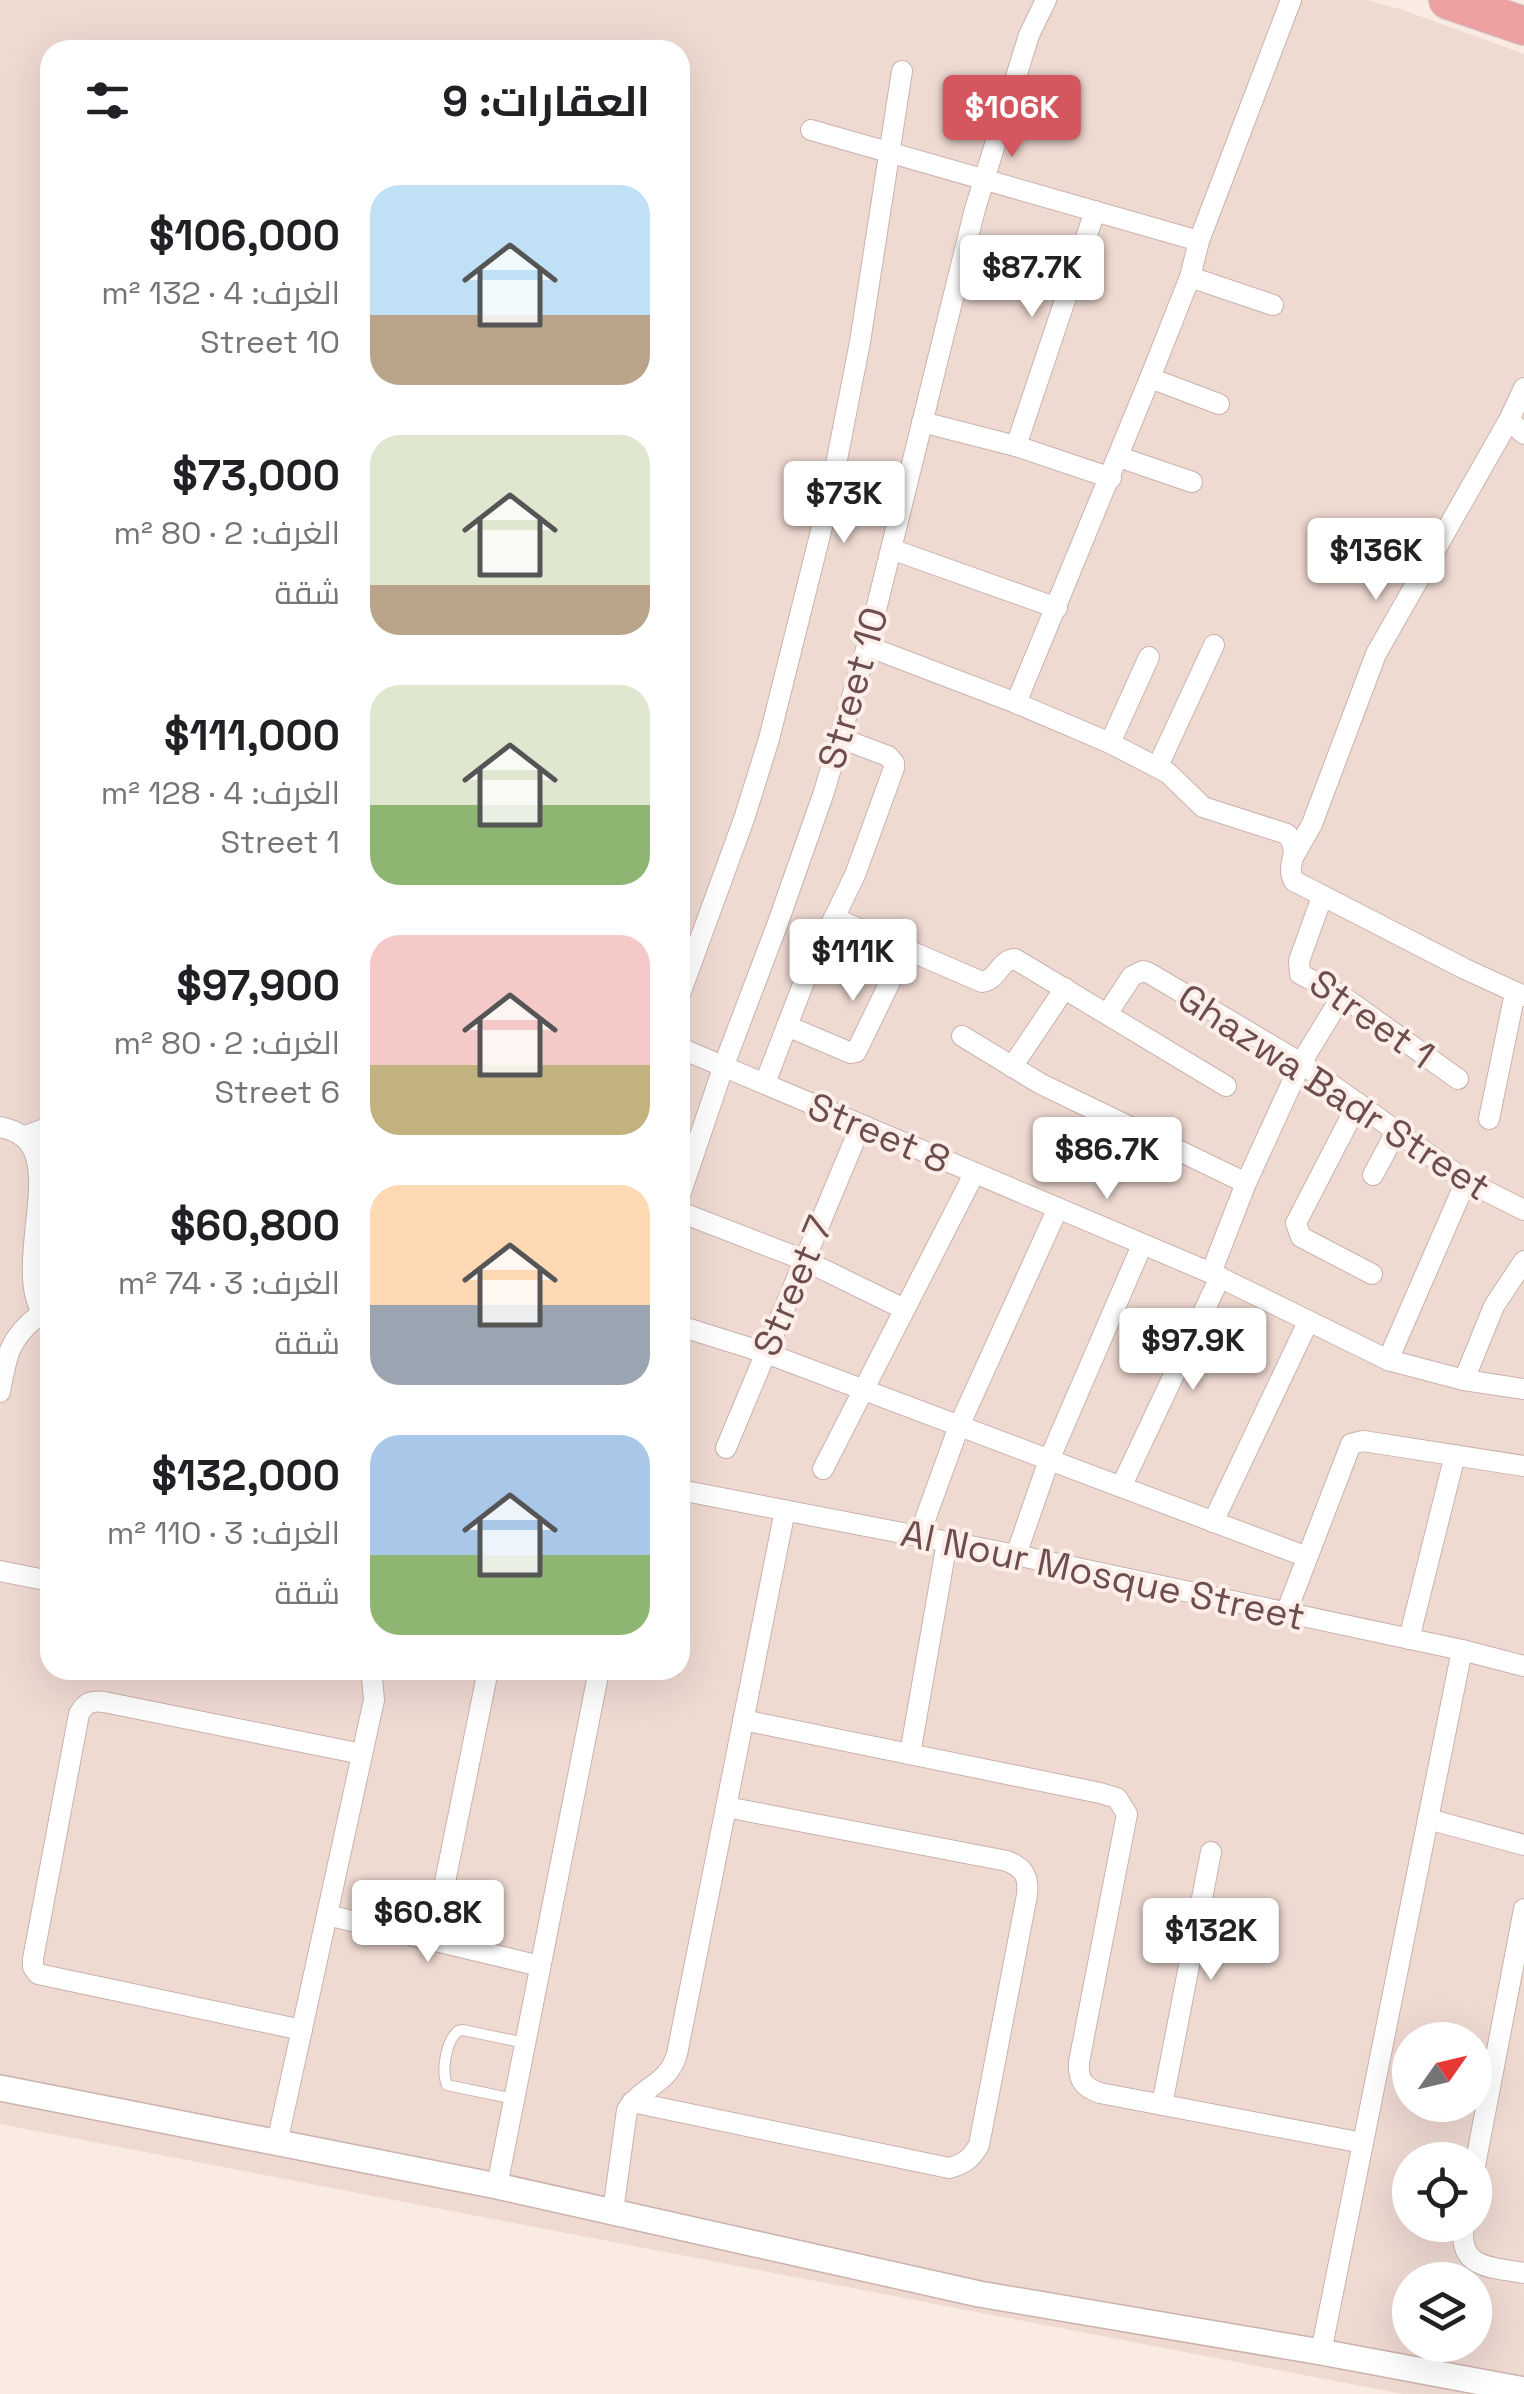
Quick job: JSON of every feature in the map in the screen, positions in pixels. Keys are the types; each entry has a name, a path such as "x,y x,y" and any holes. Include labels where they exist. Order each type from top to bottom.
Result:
{"highway":[{"path":"1448,0 1524,26"}],"street":[{"name":"Street 10","path":"690,1162 824,792 866,646 985,178 1029,36 1046,0"},
{"path":"1016,703 1190,277 1198,241 1291,0"},
{"path":"690,967 744,819 791,659 830,495 902,71"},
{"path":"811,130 1198,241"},
{"path":"1016,446 1095,210"},
{"path":"1190,277 1274,305"},
{"path":"1150,378 1219,404"},
{"path":"1489,1119 1519,995 1322,897 1294,881 1291,868 1312,824 1376,654 1517,427 1524,388"},
{"path":"922,422 1016,446 1110,478"},
{"path":"1119,457 1192,482"},
{"path":"891,549 1056,608"},
{"path":"1158,766 1214,645"},
{"path":"866,646 1110,742 1158,766 1203,807 1286,834 1295,854"},
{"path":"1110,742 1149,657"},
{"path":"765,1083 809,969 855,875 894,768 888,756 840,738"},
{"name":"Street 1","path":"1322,897 1298,967 1300,974 1342,996 1458,1080"},
{"path":"834,918 982,982 994,977 1002,964 1015,959 1226,1086"},
{"path":"787,1026 847,1052 856,1052 906,950"},
{"name":"Ghazwa Badr Street","path":"1108,1014 1132,976 1143,971 1302,1063 1466,1182 1524,1210"},
{"path":"1012,1067 1066,988"},
{"path":"1121,1487 1215,1275 1246,1183 1302,1063 1342,996"},
{"path":"962,1036 1012,1067 1246,1183"},
{"name":"Street 8","path":"690,1052 1215,1275 1388,1360 1464,1380 1524,1389"},
{"path":"1358,1103 1296,1223 1302,1236 1372,1274"},
{"name":"Street 7","path":"726,1448 860,1124"},
{"path":"0,1127 10,1128 23,1137 31,1150 32,1166 17,1247 16,1292 40,1315"},
{"path":"1372,1175 1396,1130"},
{"path":"23,1137 40,1131"},
{"path":"823,1469 974,1174"},
{"path":"1388,1360 1466,1182"},
{"path":"919,1536 959,1426 1058,1208"},
{"path":"690,1216 804,1260 904,1309"},
{"path":"1016,1556 1049,1460 1142,1245"},
{"path":"1464,1380 1494,1306 1524,1262"},
{"path":"0,1392 12,1343 23,1328 40,1321"},
{"path":"1213,1522 1308,1322"},
{"name":"Al Nour Mosque Street","path":"690,1329 766,1353 1307,1557"},
{"path":"1286,1613 1350,1444 1363,1441 1524,1466"},
{"path":"1409,1639 1455,1455"},
{"name":"Al Nour Mosque Street","path":"690,1492 1016,1556 1524,1666"},
{"path":"613,2211 624,2120 632,2102 658,2084 674,2066 785,1510"},
{"path":"910,1754 947,1542"},
{"path":"0,1571 40,1579"},
{"path":"1321,2352 1462,1650"},
{"path":"277,2143 374,1700 371,1680"},
{"path":"433,1941 486,1680"},
{"path":"496,2186 597,1680"},
{"path":"302,2030 38,1974 33,1968 80,1714 84,1705 93,1700 362,1754"},
{"path":"743,1720 1117,1798 1127,1814 1078,2076 1086,2088 1363,2144"},
{"path":"632,2102 949,2168 962,2165 978,2146 1027,1895 1028,1880 1020,1867 1007,1861 726,1807"},
{"path":"1428,1819 1524,1844"},
{"path":"1162,2105 1211,1852"},
{"path":"1480,2142 1518,1969 1524,1909"},
{"path":"327,1915 540,1966"},
{"path":"0,2088 496,2186 979,2294 1524,2390"},
{"path":"1462,2242 1469,2258 1481,2265 1524,2274"}],"lane":[{"path":"514,2100 446,2086 444,2076 451,2038 463,2030 525,2043"}],"shaded area":[{"path":"0,0 1367,0 1524,54 1524,2394 1403,2394 0,2124"}]}
